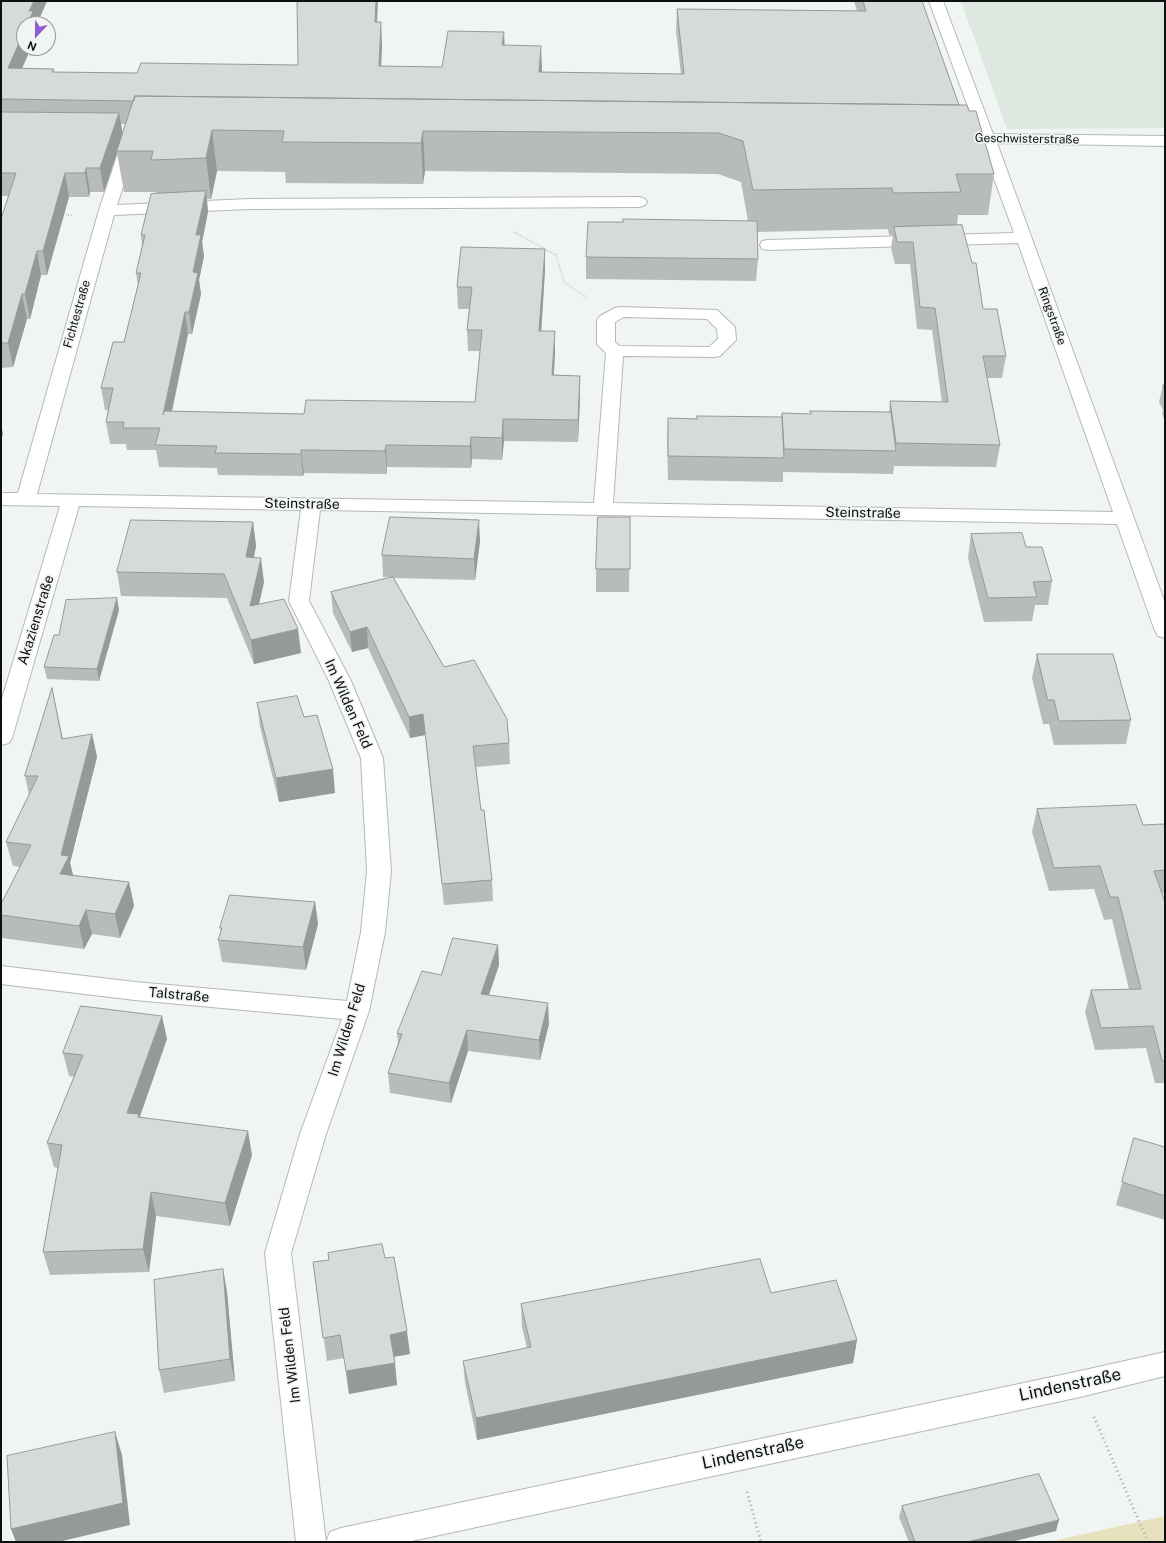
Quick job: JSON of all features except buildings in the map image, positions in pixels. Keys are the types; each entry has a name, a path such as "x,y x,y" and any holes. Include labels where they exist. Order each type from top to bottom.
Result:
{"street":[{"name":"Ringstraße","path":"936,1 1024,238 1165,631"},
{"name":"Fichtestraße","path":"26,500 130,130"},
{"name":"Geschwisterstraße","path":"938,138 1165,140"},
{"path":"107,212 249,204 639,202"},
{"path":"768,245 1024,238"},
{"path":"621,312 711,314 726,327 726,340 714,352 615,351 606,344 606,320 621,312"},
{"path":"603,509 615,351"},
{"name":"Steinstraße","path":"1,500 311,503 517,509 603,509 1124,518"},
{"name":"Akazienstraße","path":"1,738 71,501"},
{"name":"Im Wilden Feld","path":"311,503 299,601 340,681 372,758 380,871 374,932 357,1011 313,1134 278,1253 311,1542"},
{"name":"Talstraße","path":"1,976 135,991 357,1011"},
{"name":"Lindenstraße","path":"341,1542 737,1456 1080,1384 1165,1364"}],"path":[{"path":"61,215 107,212"},
{"path":"511,230 556,255 564,282 614,316"},
{"path":"1080,1384 1148,1542"},
{"path":"737,1456 761,1542"}],"shaded area":[{"path":"961,1 1165,1 1165,128 1007,129"},
{"path":"1165,1516 1165,1542 1048,1542"}]}
